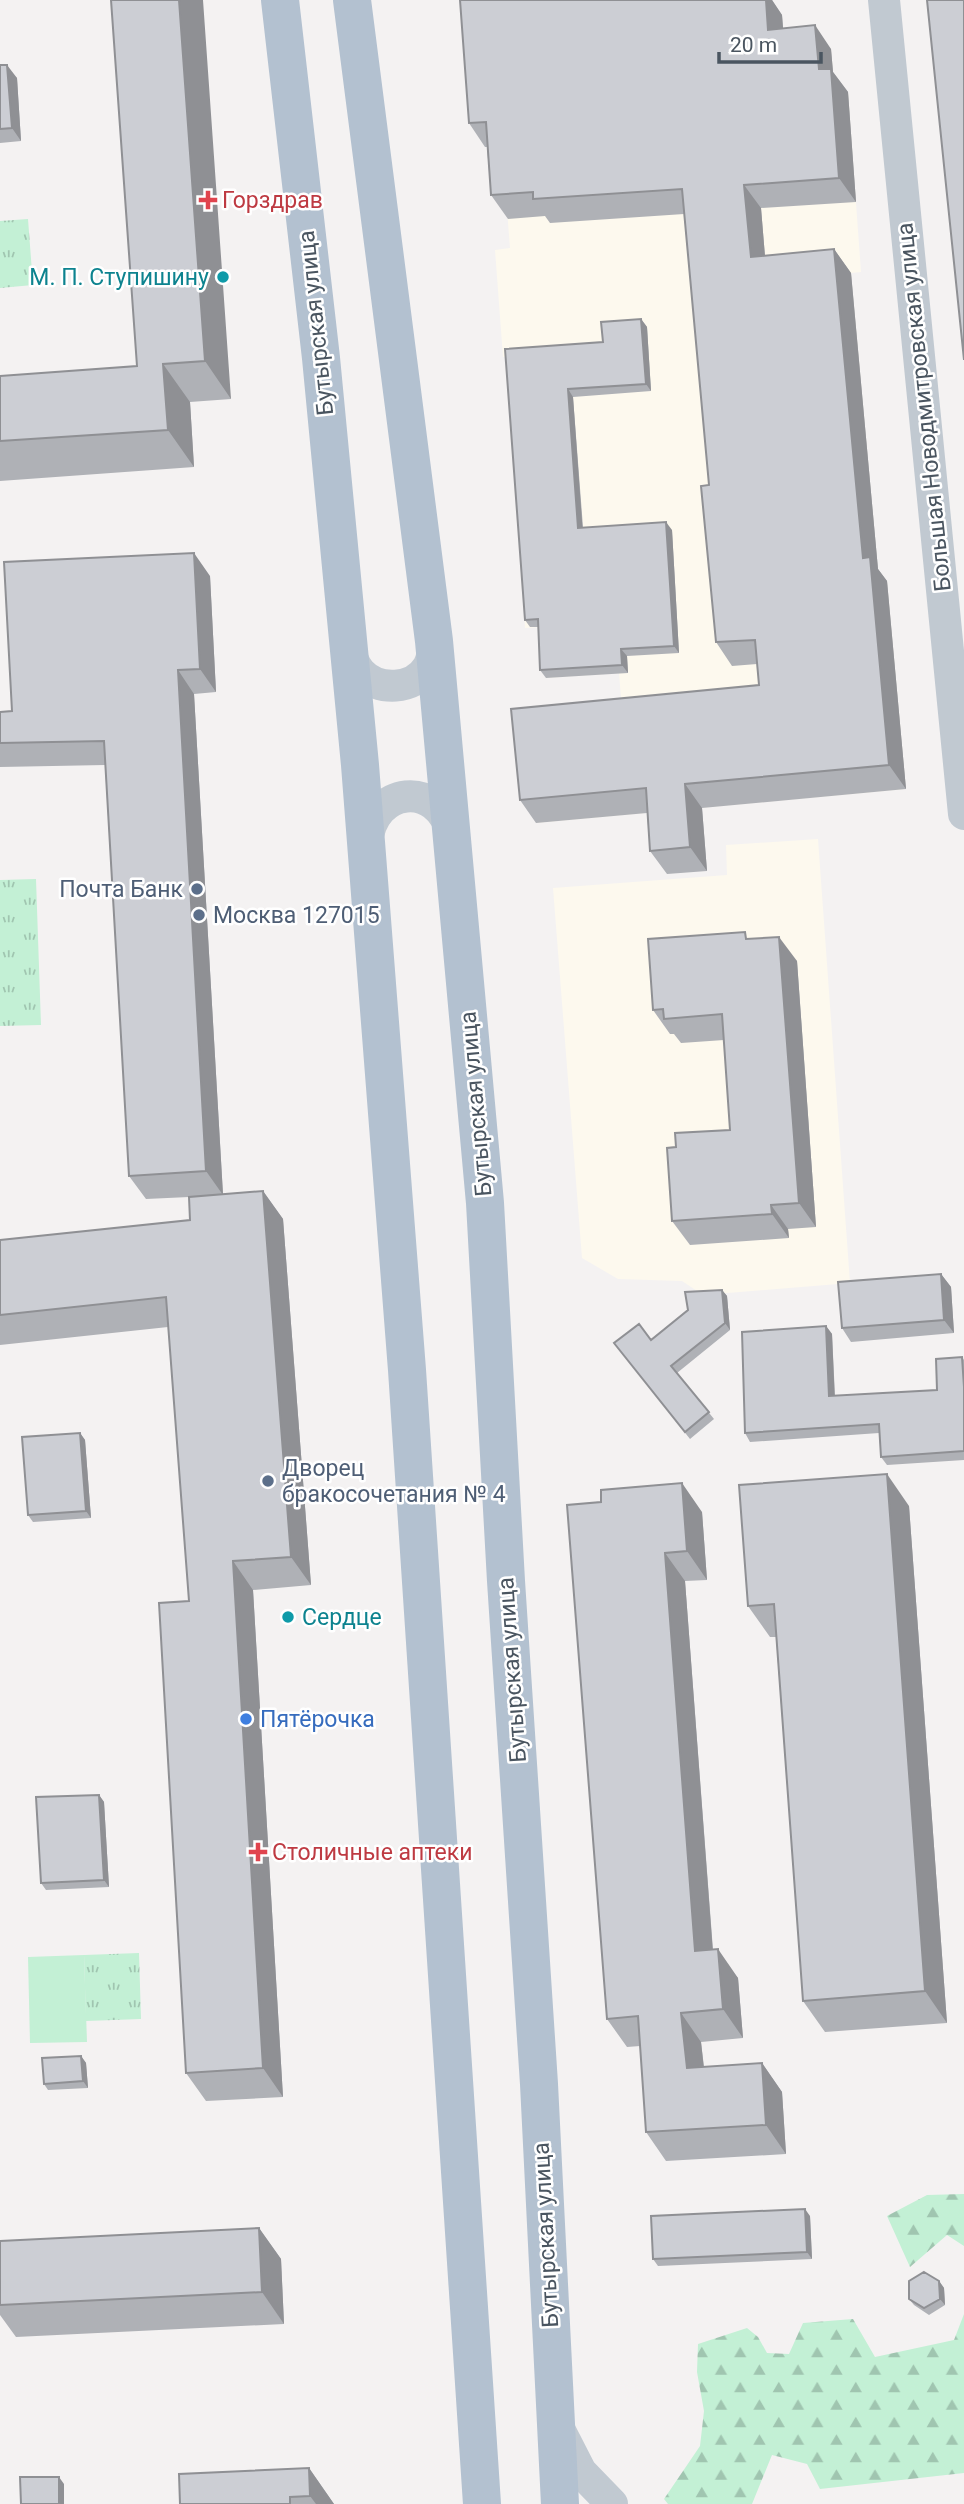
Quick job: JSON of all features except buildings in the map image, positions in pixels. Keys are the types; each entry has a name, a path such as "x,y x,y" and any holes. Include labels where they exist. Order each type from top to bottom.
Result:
{"main road":[{"name":"Бутырская улица","path":"280,0 321,358 367,843 407,1370 482,2504"},
{"name":"Бутырская улица","path":"352,0 433,641 485,1203 506,1581 539,2084 560,2504"}],"street":[{"name":"Большая Новодмитровская улица","path":"884,0 964,814"},
{"name":"Бутырская улица","path":"349,647 361,674 381,684 403,685 416,679 427,668 433,657 433,641"},
{"name":"Бутырская улица","path":"367,843 368,827 374,814 399,798 428,800 440,809 449,822 452,836"},
{"path":"555,2421 581,2472 612,2504"}],"shaded area":[{"path":"475,0 814,51 831,49 835,93 848,92 861,272 851,273 879,581 887,581 906,789 536,823 528,732 623,723 619,673 546,678 543,627 525,628 510,357 503,357 495,250 510,248 502,146 485,147"},
{"path":"818,839 850,1283 703,1295 682,1281 618,1279 582,1258 553,888 727,875 726,845"}],"green space":[{"path":"28,219 33,285 0,288 0,221"},
{"path":"36,879 41,1025 0,1026 0,880"},
{"path":"139,1953 141,2019 86,2021 84,1955"},
{"path":"84,1955 87,2042 30,2043 28,1957"},
{"path":"964,2194 964,2246 947,2235 910,2267 887,2216 927,2195"},
{"path":"964,2314 964,2473 820,2489 807,2464 772,2455 752,2504 668,2504 664,2499 700,2446 704,2411 697,2372 698,2344 747,2328 758,2337 767,2353 789,2354 803,2323 853,2319 875,2357 954,2340"}],"place":[{"name":"Горздрав","path":"208,200"},
{"name":"М. П. Ступишину","path":"223,277"},
{"name":"Почта Банк","path":"197,889"},
{"name":"Москва 127015","path":"199,915"},
{"name":"Дворец бракосочетания № 4","path":"268,1481"},
{"name":"Сердце","path":"288,1617"},
{"name":"Пятёрочка","path":"246,1719"},
{"name":"Столичные аптеки","path":"258,1852"}]}
